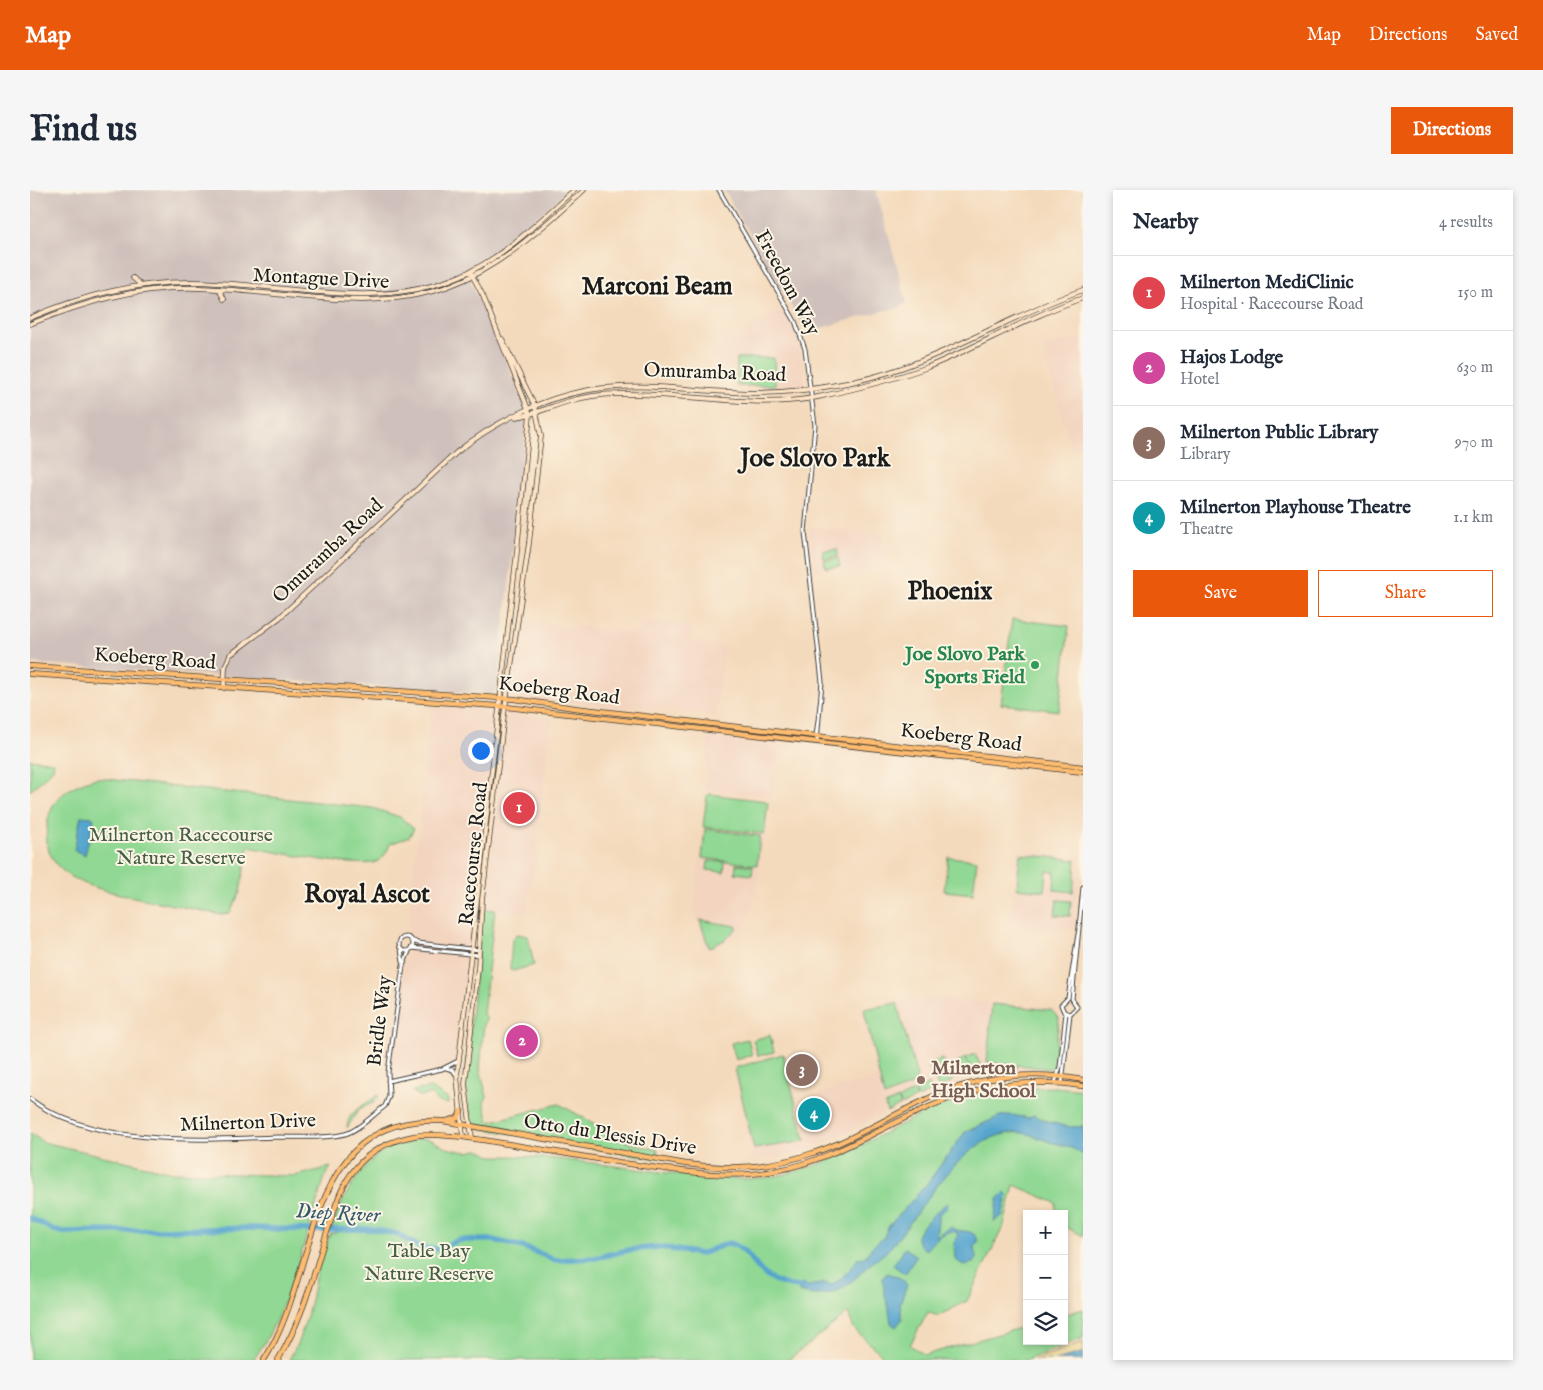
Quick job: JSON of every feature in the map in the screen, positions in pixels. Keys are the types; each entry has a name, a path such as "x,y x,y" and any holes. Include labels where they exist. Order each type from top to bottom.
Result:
{"main road":[{"name":"Montague Drive","path":"30,318 88,296 142,286 192,282 352,294 388,294 431,286 470,271 513,243 574,190"},
{"name":"Montague Drive","path":"30,324 79,305 121,294 169,288 219,289 375,300 423,294 472,276 506,256 584,190"},
{"name":"Racecourse Road","path":"470,271 535,406 541,436 506,698 482,900 480,950 465,1084 472,1138"},
{"path":"133,278 142,286"},
{"path":"219,289 224,299"},
{"name":"Omuramba Road","path":"529,412 535,406 576,393 610,387 655,386 734,393 809,390 859,381 910,366 1049,302 1083,290"},
{"name":"Omuramba Road","path":"224,688 226,662 234,650 255,639 279,618 457,452 480,435 514,418 529,412 537,412 579,399 618,394 658,394 748,400 811,398 872,385 921,369 1028,319 1083,298"},
{"name":"Racecourse Road","path":"463,1137 456,1076 517,551 529,412 491,315"},
{"name":"Koeberg Road","path":"30,666 506,698 1083,772"},
{"name":"Koeberg Road","path":"30,674 505,706 1083,767"},
{"name":"Otto du Plessis Drive","path":"264,1360 280,1333 299,1280 320,1211 338,1170 351,1152 382,1131 412,1122 443,1121 686,1164 715,1167 748,1167 782,1162 821,1150 927,1099 964,1085 1009,1077 1063,1076 1083,1080"},
{"name":"Otto du Plessis Drive","path":"278,1360 297,1323 334,1210 348,1178 365,1158 376,1150 415,1136 472,1138 702,1174 752,1174 782,1170 825,1157 930,1106 960,1095 995,1087 1055,1083 1083,1086"},
{"path":"443,1121 457,1118 461,1111"}],"street":[{"name":"Freedom Way","path":"719,190 797,325 805,349 815,431 805,532 822,682 816,739"},
{"path":"1062,1083 1068,1013 1062,1005 1070,998 1083,887"},
{"path":"479,955 402,949 399,944 401,939 406,937 418,943 480,950"},
{"path":"410,949 411,940"},
{"name":"Bridle Way","path":"388,1081 403,966 402,949"},
{"name":"Bridle Way","path":"403,966 410,949"},
{"path":"1068,1013 1077,1007 1070,998"},
{"path":"1055,1083 1064,1052"},
{"path":"442,1069 458,1061"},
{"path":"388,1081 442,1069 450,1069 456,1076"},
{"name":"Milnerton Drive","path":"30,1099 49,1113 69,1122 176,1141 338,1135 351,1131 385,1106 389,1096 388,1081"}],"shaded area":[{"path":"30,190 568,190 512,239 465,269 526,408 527,424 497,690 492,694 30,663"},
{"path":"724,190 876,190 907,303 899,308 810,331 804,328"},
{"path":"783,309 795,330 805,383 801,387 732,388 711,351"},
{"path":"1083,336 1083,446 1071,449 1042,348"},
{"path":"813,527 881,534 885,539 879,544 891,554 869,572 843,571 842,568 814,571 809,529"},
{"path":"521,620 639,634 641,620 692,626 690,642 724,646 716,715 631,706 636,659 630,709 511,697"},
{"path":"432,701 498,706 458,1061 452,1065 388,1081 403,966 413,944 408,925"},
{"path":"509,713 551,718 535,870 532,875 527,914 485,909 506,715"},
{"path":"709,735 764,740 779,744 773,796 704,790"},
{"path":"703,827 764,834 754,903 747,920 740,931 728,941 708,950 705,948 694,907"},
{"path":"1018,851 1080,859 1074,929 1010,924"},
{"name":"Milnerton High School","path":"954,999 1053,1008 1062,1017 1056,1067 1051,1071 997,1074 964,1081 933,1091 810,1150 754,1162 732,1067 785,1052 804,1126 825,1117 819,1093 877,1078 860,1008 909,1002 912,1000"}],"green space":[{"path":"737,358 774,358 775,385 737,386"},
{"path":"837,549 838,556 824,559 823,551"},
{"path":"838,558 840,566 826,568 824,561"},
{"name":"Joe Slovo Park Sports Field","path":"1012,619 1069,626 1059,711 1001,704"},
{"path":"30,759 54,762 53,769 30,791"},
{"name":"Milnerton Racecourse Nature Reserve","path":"97,778 372,808 400,817 414,829 409,837 390,844 388,850 379,860 366,864 333,861 248,847 240,892 230,913 222,915 108,891 75,879 61,870 52,857 47,841 48,820 51,811 60,797 66,792 73,787"},
{"path":"709,794 766,801 768,803 764,834 703,827 707,796"},
{"path":"705,829 760,836 757,865 702,858"},
{"path":"1020,854 1076,860 1073,892 1054,890 1055,872 1047,871 1045,891 1017,888"},
{"path":"948,857 977,860 973,894 944,891"},
{"path":"708,861 725,862 724,872 707,870"},
{"path":"736,864 753,866 752,875 735,873"},
{"path":"482,900 485,909 495,910 483,1014 487,1019 484,1022 480,1069 487,1097 484,1102 489,1122 559,1104 627,1142 658,1150 656,1159 472,1127 465,1084"},
{"path":"1057,900 1071,901 1070,916 1055,915"},
{"path":"700,920 736,926 737,928 726,939 709,948"},
{"path":"517,934 528,936 534,965 513,971 510,969 512,939"},
{"path":"897,1003 917,1077 914,1084 884,1097 864,1009"},
{"path":"992,1004 1051,1010 1059,1018 1054,1066 1050,1069 1017,1065 1017,1068 995,1072 995,1069 1014,1065 987,1062"},
{"path":"770,1035 774,1052 758,1056 753,1040"},
{"path":"748,1039 752,1055 736,1060 731,1043"},
{"path":"783,1054 805,1141 754,1149 735,1068"},
{"path":"975,1054 982,1068 973,1072 966,1058"},
{"path":"965,1058 972,1073 965,1076 958,1062"},
{"path":"942,1059 953,1081 939,1088 928,1065"},
{"path":"929,1084 932,1091 918,1098 915,1091"},
{"name":"Table Bay Nature Reserve","path":"1056,1087 1083,1090 1083,1236 1068,1228 1068,1210 1056,1210 1056,1203 1014,1185 1004,1225 967,1301 938,1316 928,1312 910,1345 925,1355 1023,1327 1023,1345 1065,1345 1027,1360 884,1360 881,1354 854,1329 848,1313 788,1360 289,1360 306,1320 316,1273 324,1250 330,1234 336,1233 337,1227 332,1228 345,1196 365,1167 392,1146 408,1141 426,1139 450,1149 467,1152 479,1150 491,1156 558,1159 712,1178 742,1179 771,1177 826,1161 921,1114 955,1101 998,1091"},
{"path":"431,1088 448,1099 448,1104 438,1102 430,1094 421,1097 412,1091"},
{"path":"913,1092 917,1098 902,1105 899,1099"},
{"path":"377,1095 379,1097 373,1103 359,1109 347,1128 348,1121 354,1112"},
{"path":"898,1099 901,1105 887,1112 885,1105"},
{"name":"Table Bay Nature Reserve","path":"30,1133 43,1142 172,1172 295,1176 331,1167 325,1177 286,1297 265,1342 253,1360 30,1360"},
{"name":"Table Bay Nature Reserve","path":"1083,1309 1083,1338 1068,1344 1068,1314"}],"sand":[{"path":"1083,1342 1083,1360 1034,1360"}],"water":[{"path":"81,816 94,819 85,855 74,850"},
{"path":"1011,1115 1029,1118 1033,1115 1064,1126 1083,1126 1083,1155 1069,1147 1024,1133 1011,1133 992,1138 975,1148 958,1162 890,1248 851,1282 828,1294 820,1295 799,1292 803,1283 808,1286 825,1283 831,1285 846,1273 858,1258 865,1257 872,1247 884,1237 888,1227 926,1185 965,1132 1000,1116"},
{"path":"1005,1192 1007,1196 1002,1216 994,1222 998,1199"},
{"path":"948,1203 947,1208 939,1214 936,1236 951,1227 970,1232 976,1236 978,1241 975,1247 976,1258 973,1263 963,1265 955,1259 954,1243 958,1236 956,1232 943,1234 926,1250 918,1242 917,1238 921,1229 935,1213"},
{"path":"905,1248 917,1256 905,1274 893,1265"},
{"path":"888,1273 902,1279 907,1285 900,1303 902,1319 896,1327 891,1323 883,1285 883,1277"},
{"path":"1083,1353 1083,1360 1056,1360"}],"waterway":[{"name":"Diep River","path":"30,1218 54,1230 63,1232 253,1228 310,1230 371,1229 397,1234 421,1248 438,1249 459,1240 493,1240 523,1247 556,1260 595,1258 628,1250 659,1247 701,1254 728,1243 743,1250 768,1277 784,1284 800,1287"}],"place":[{"name":"Joe Slovo Park Sports Field","path":"1035,665"},
{"name":"Milnerton MediClinic","path":"519,808"},
{"name":"Hajos Lodge","path":"522,1041"},
{"name":"Milnerton Public Library","path":"802,1070"},
{"name":"Milnerton High School","path":"921,1080"},
{"name":"Milnerton Playhouse Theatre","path":"814,1114"}],"district":[{"name":"Marconi Beam","path":"657,287"},
{"name":"Joe Slovo Park","path":"815,459"},
{"name":"Phoenix","path":"950,592"},
{"name":"Royal Ascot","path":"367,895"}]}
